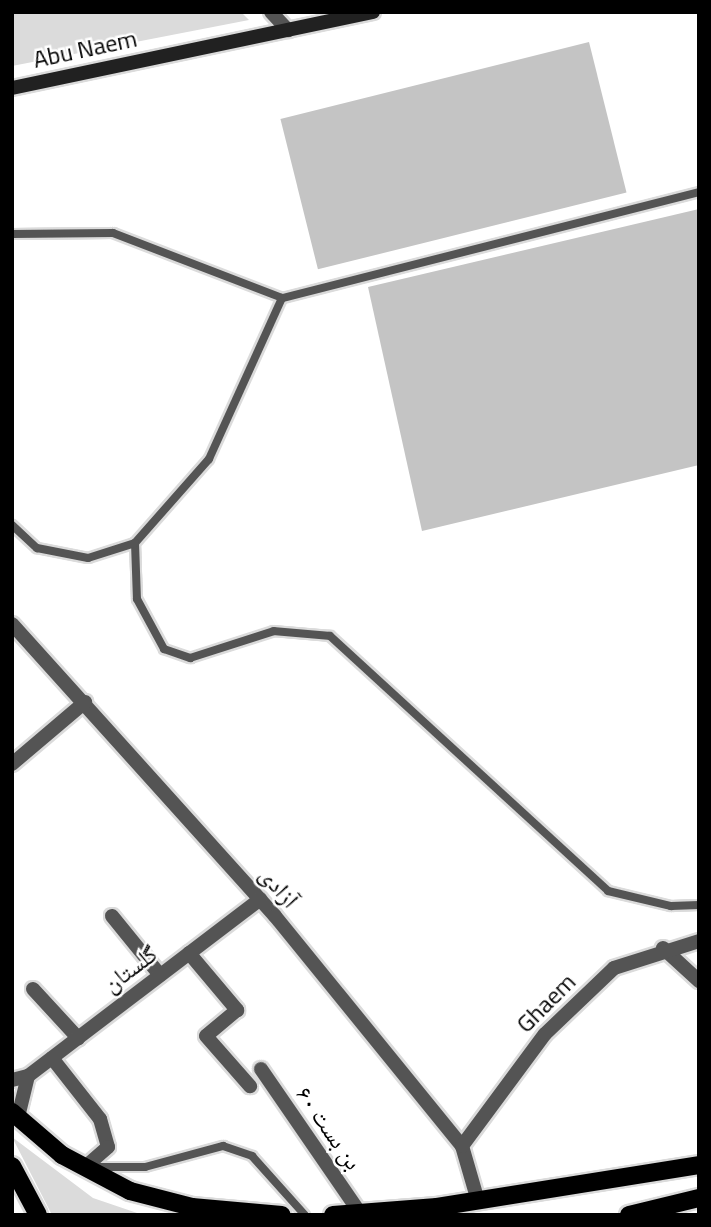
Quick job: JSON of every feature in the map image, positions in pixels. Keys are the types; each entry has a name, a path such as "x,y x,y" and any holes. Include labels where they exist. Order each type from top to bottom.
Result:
{"main road":[{"name":"Abu Naem","path":"12,88 373,12"},
{"path":"15,1114 85,1167 130,1191 192,1207 282,1215"},
{"path":"334,1215 478,1201 699,1165"},
{"path":"12,1166 38,1215"},
{"path":"629,1215 699,1198"},
{"path":"423,1215 478,1201"}],"street":[{"path":"271,12 288,30"},
{"name":"آزادی","path":"14,628 85,702 260,899 462,1146 478,1201"},
{"path":"12,764 85,702"},
{"name":"گلستان","path":"28,1076 260,899"},
{"path":"112,916 160,975"},
{"name":"Ghaem","path":"462,1146 545,1034 614,968 663,948 699,941"},
{"path":"663,948 699,981"},
{"path":"189,953 237,1010 206,1036 250,1086"},
{"path":"33,989 78,1038"},
{"path":"52,1058 100,1119 108,1147 85,1167"},
{"name":"بن بست ۶۰","path":"261,1069 360,1213"},
{"path":"12,1080 28,1076"},
{"path":"15,1114 28,1076"}],"lane":[{"path":"12,234 113,233 282,298 699,192"},
{"path":"12,525 37,548 88,558 135,542 209,459 282,298"},
{"path":"135,542 137,599 164,649 190,659 274,631 330,636 608,891 671,906 699,905"},
{"path":"85,1167 145,1167 223,1146 252,1157 305,1215"}],"shaded area":[{"path":"12,12 241,12 249,20 12,66"},
{"path":"12,1137 93,1198 143,1215 52,1215"}],"building":[{"path":"589,42 626,192 318,269 280,119"},
{"path":"699,209 699,465 422,531 368,287"}]}
